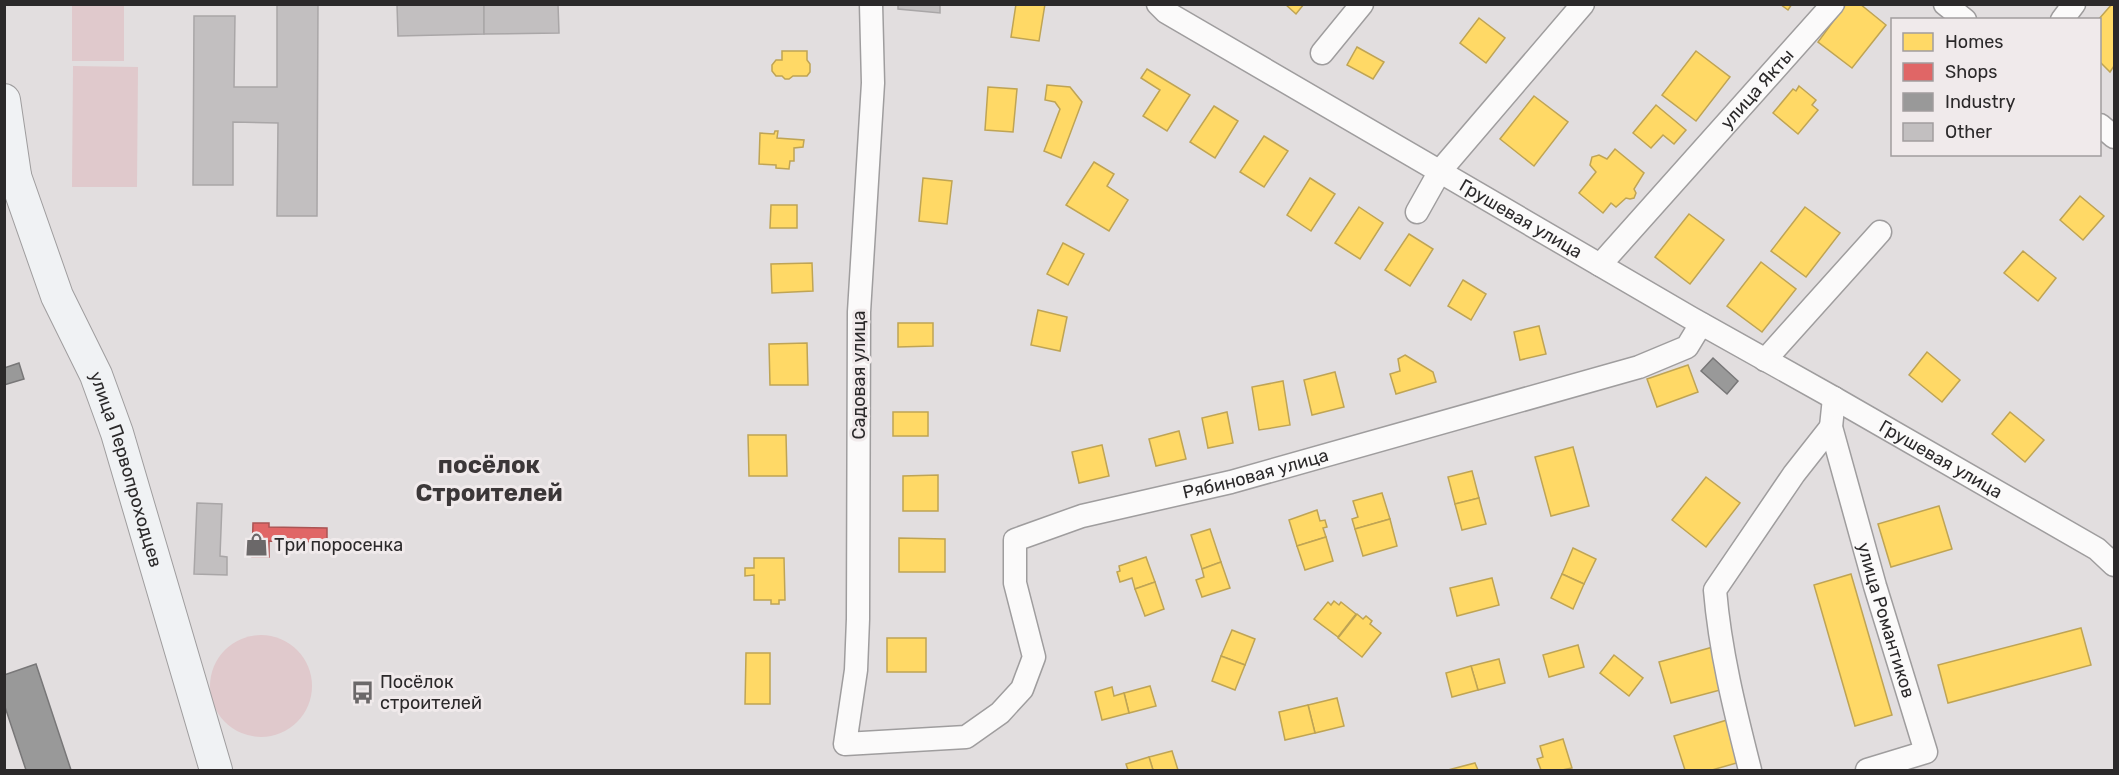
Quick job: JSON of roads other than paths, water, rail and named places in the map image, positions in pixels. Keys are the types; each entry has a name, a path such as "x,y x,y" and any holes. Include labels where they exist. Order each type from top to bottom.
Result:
{"street":[{"name":"Садовая улица","path":"872,4 873,83 859,312 858,619 856,670 845,744 966,737"},
{"name":"Грушевая улица","path":"1158,4 1166,12 1701,324 2097,549 2115,565"},
{"path":"1322,53 1362,4"},
{"name":"Грушевая улица","path":"1417,212 1440,171 1582,4"},
{"name":"улица Якты","path":"1683,175 1833,4"},
{"path":"1945,4 1962,18"},
{"path":"2064,18 2074,4"},
{"name":"улица Первопроходцев","path":"4,100 10,165 57,296 96,375 117,434 216,771"},
{"path":"2101,126 2115,137"},
{"name":"Грушевая улица","path":"1600,265 1683,175"},
{"path":"1764,360 1880,231"},
{"name":"Рябиновая улица","path":"966,737 1000,713 1022,689 1034,657 1015,583 1015,540 1082,516 1231,482 1639,367 1687,347 1701,324"},
{"name":"улица Романтиков","path":"1834,398 1832,427 1875,586 1926,752 1867,771"},
{"path":"1750,771 1734,706 1715,590 1794,474 1832,427"}],"place":[{"name":"Три поросенка","path":"256,545"},
{"name":"Посёлок строителей","path":"362,692"}],"district":[{"name":"посёлок Строителей","path":"489,479"}]}
